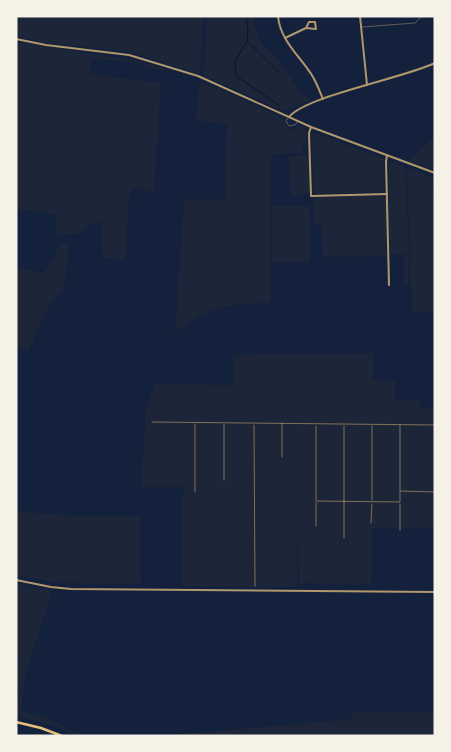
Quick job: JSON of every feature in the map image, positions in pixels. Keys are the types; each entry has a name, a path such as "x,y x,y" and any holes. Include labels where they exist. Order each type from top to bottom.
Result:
{"main road":[{"path":"16,722 41,728 62,736"}],"street":[{"path":"278,16 289,46 314,79 323,99"},
{"path":"360,16 367,86"},
{"path":"285,38 306,28"},
{"path":"16,39 52,46 116,53 143,59 210,81 311,127 435,173"},
{"path":"289,117 297,110 323,99 435,63"},
{"path":"311,127 309,134 311,196 387,194"},
{"path":"388,156 386,162 389,285"},
{"path":"16,580 61,588 435,592"}],"lane":[{"path":"362,27 415,23 422,16"},
{"path":"289,117 286,121 289,126 295,125 298,121"}],"path":[{"path":"152,422 435,425"},
{"path":"195,423 195,492"},
{"path":"224,423 224,480"},
{"path":"254,423 254,591"},
{"path":"282,424 282,457"},
{"path":"316,424 316,526"},
{"path":"344,424 344,538"},
{"path":"372,424 372,523"},
{"path":"400,425 400,530"},
{"path":"400,491 435,492"},
{"path":"316,501 400,502"}],"shaded area":[{"path":"16,16 203,16 200,74 130,52 41,42 16,36"},
{"path":"207,16 254,16 256,30 263,45 282,64 301,93 312,100 284,111 204,76"},
{"path":"16,42 133,60 168,70 168,72 130,62 91,59 90,74 161,83 154,192 146,191 142,187 135,188 129,195 125,260 103,258 101,221 89,225 80,233 56,236 56,214 16,209"},
{"path":"199,82 229,93 282,118 290,130 294,131 298,125 305,128 307,138 302,146 301,153 275,154 271,156 271,303 244,304 220,308 198,317 175,332 184,199 225,200 227,124 196,120"},
{"path":"312,132 384,159 384,192 316,194 313,188"},
{"path":"435,137 435,170 407,161 408,161"},
{"path":"309,155 309,192 300,196 291,196 289,156"},
{"path":"388,160 405,167 409,248 408,285 404,285 404,254 390,254"},
{"path":"407,167 432,177 435,222 435,311 412,312"},
{"path":"382,195 386,199 386,256 323,257 322,225 315,225 313,199 315,197"},
{"path":"272,206 309,206 310,262 272,263"},
{"path":"61,244 70,244 64,289 50,304 28,351 16,346 16,267 44,273"},
{"path":"373,353 373,381 395,381 395,400 420,400 421,408 435,408 435,528 373,528 371,585 299,583 298,510 297,587 182,586 182,496 184,496 184,487 141,487 146,407 155,384 233,385 233,355"},
{"path":"16,511 71,516 140,516 141,584 58,583 16,575"},
{"path":"16,583 52,591 26,672 21,711 44,717 82,736 76,736 55,726 16,716"},
{"path":"352,712 435,712 435,736 160,736 353,719"}],"waterway":[{"path":"246,16 247,41 281,74"},
{"path":"247,41 235,62 236,76 280,106"}]}
